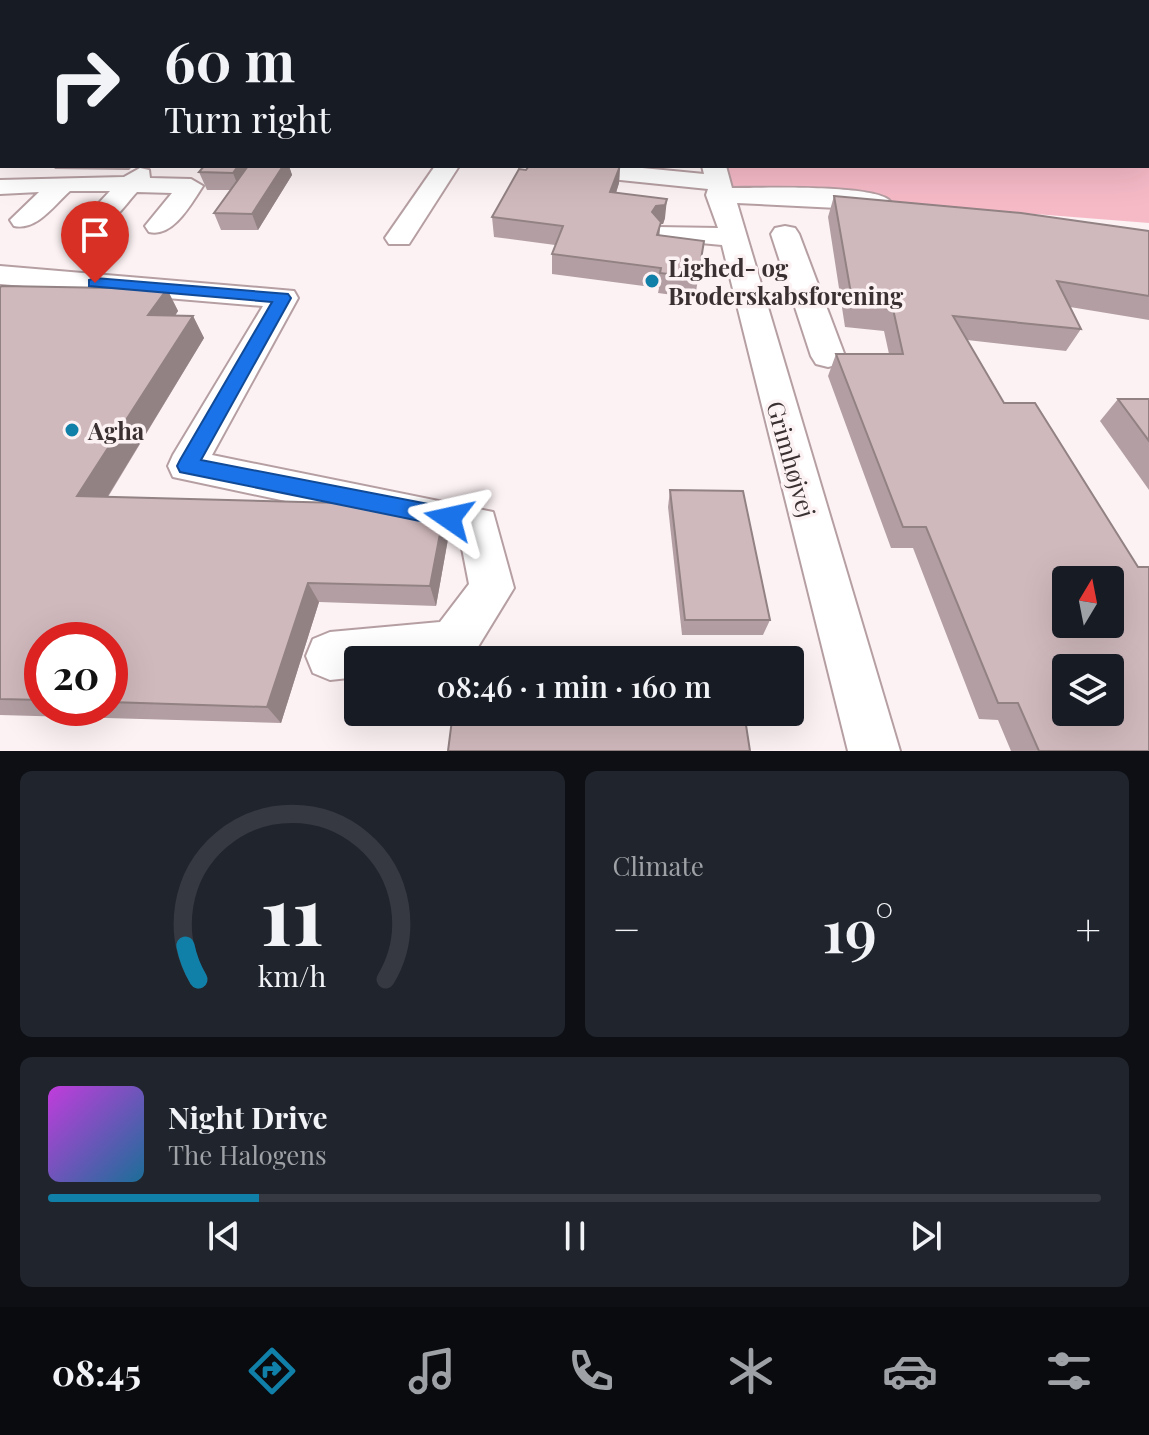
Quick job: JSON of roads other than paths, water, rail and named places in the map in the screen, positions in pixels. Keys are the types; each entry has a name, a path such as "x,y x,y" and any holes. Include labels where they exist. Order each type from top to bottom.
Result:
{"street":[{"path":"94,222 146,168"},
{"path":"177,186 193,168"},
{"path":"399,238 446,168"},
{"path":"574,168 716,181 899,205"},
{"name":"Grimhøjvej","path":"716,181 874,751"},
{"path":"23,220 64,183"},
{"path":"0,187 64,183 191,186 158,226"},
{"path":"667,233 796,266"},
{"path":"785,234 828,356"},
{"path":"0,276 283,298 187,466 478,524 492,588 453,644 330,656"}],"place":[{"name":"Lighed- og Broderskabsforening","path":"652,281"},
{"name":"Agha","path":"72,430"}]}
